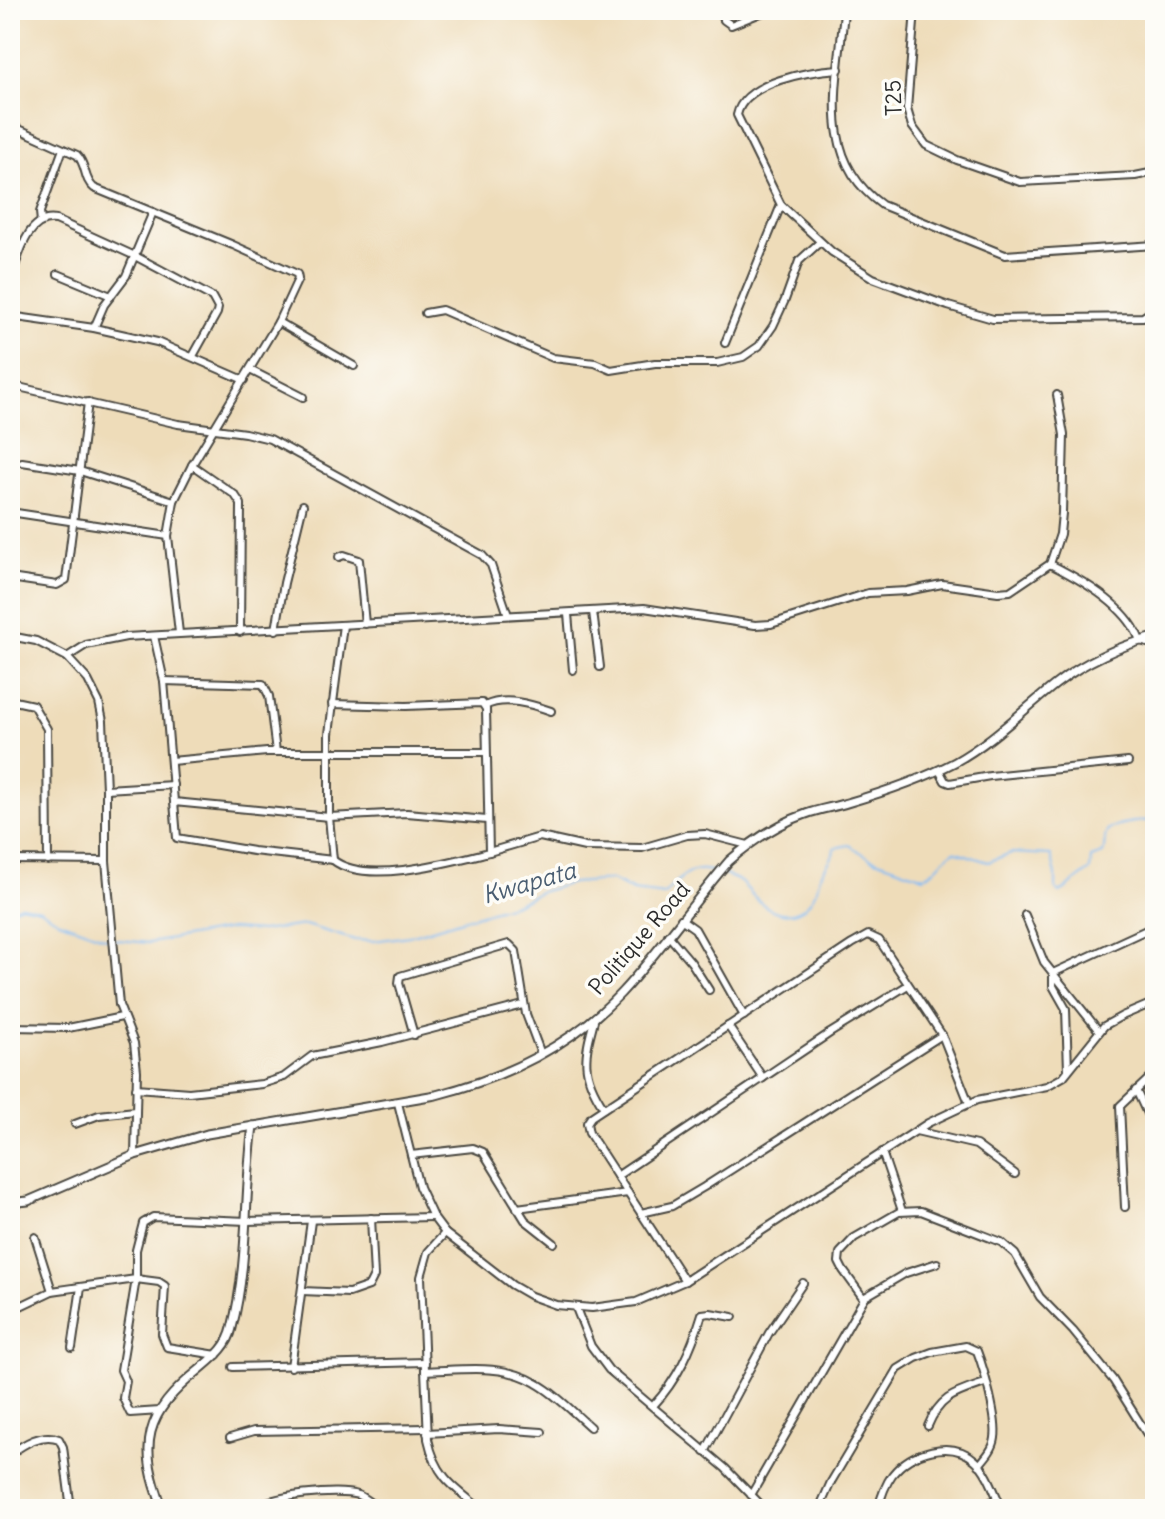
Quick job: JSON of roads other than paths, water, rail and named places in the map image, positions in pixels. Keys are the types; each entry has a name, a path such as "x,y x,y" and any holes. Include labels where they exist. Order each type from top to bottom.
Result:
{"street":[{"path":"718,10 731,25 768,10"},
{"path":"844,10 836,129 839,149 858,185 882,205 1005,255 1155,245"},
{"name":"T25","path":"915,10 908,117 926,145 957,160 1020,182 1135,176 1155,172"},
{"path":"839,69 791,76 762,88 738,109 741,125 781,205 852,267 948,306 993,319 1143,317 1152,311 1155,300"},
{"path":"10,125 80,158 88,181 94,188 293,271 298,279 278,322 192,465 174,501 168,536 179,633"},
{"path":"41,222 40,212 63,149"},
{"path":"725,343 781,205"},
{"path":"94,328 104,305 121,286 153,212"},
{"path":"10,281 27,237 41,222 56,220 207,292 215,300 217,313 193,356"},
{"path":"425,313 442,310 553,358 595,363 611,370 655,363 717,363 743,357 759,346 779,313 799,261 820,242"},
{"path":"58,274 111,296"},
{"path":"10,316 94,328 157,342 244,380"},
{"path":"278,322 354,366"},
{"path":"250,370 303,397"},
{"path":"10,385 215,431 270,439 487,558 508,615"},
{"path":"67,657 86,645 104,640 179,633 650,608 755,625 771,624 868,593 907,591 942,584 1010,591 1050,564 1060,534 1064,435 1057,395"},
{"path":"10,578 57,585 64,583 69,568 88,402"},
{"path":"22,462 80,471 174,501"},
{"path":"192,465 235,495 241,504 240,632"},
{"path":"276,630 303,505"},
{"path":"10,512 168,536"},
{"path":"339,557 344,555 359,560 365,624"},
{"path":"1050,564 1108,600 1130,624 1140,641 1155,645"},
{"path":"593,612 600,667"},
{"path":"568,614 573,670"},
{"path":"333,860 329,817 329,752 343,625"},
{"path":"10,636 36,641 67,657 88,680 99,702 103,721 106,789 106,861 119,1005 134,1043 135,1155"},
{"path":"154,636 162,661 175,831 179,839 333,860 339,865 363,870 415,869 540,837 585,847 642,848 687,835 705,834 748,845"},
{"name":"Politique Road","path":"10,1203 20,1203 135,1155 207,1134 398,1103 470,1086 541,1054 573,1034 619,995 729,861 770,830 809,813 888,791 939,770 1003,730 1081,667 1155,637"},
{"path":"164,681 263,684 269,696 276,752"},
{"path":"10,700 33,705 47,729 48,861"},
{"path":"332,704 406,706 479,702 485,706"},
{"path":"485,706 494,702 516,703 551,711"},
{"path":"485,706 489,852"},
{"path":"171,761 276,752 486,752"},
{"path":"939,770 945,781 950,783 1128,762"},
{"path":"106,789 173,785"},
{"path":"174,802 329,817 407,813 487,820"},
{"path":"10,860 106,861"},
{"path":"1025,915 1039,955 1099,1031"},
{"path":"681,919 695,929 744,1016"},
{"path":"1053,973 1155,926"},
{"path":"668,935 709,990"},
{"path":"685,1281 586,1126 588,1119 868,935 879,940 942,1035 969,1103"},
{"path":"414,1035 399,983 400,976 500,945 511,945 516,951 523,1005 541,1054"},
{"path":"1053,973 1053,986 1066,1009 1068,1070"},
{"path":"617,1176 908,985"},
{"path":"398,1103 419,1187 433,1217 445,1233 519,1290 542,1301 576,1308 636,1302 685,1281 882,1152 969,1103 1047,1086 1068,1070 1099,1031 1122,1016 1155,1002"},
{"path":"136,1088 189,1092 262,1084 284,1077 312,1056 414,1035 523,1005"},
{"path":"595,1016 587,1042 588,1079 604,1108"},
{"path":"10,1027 68,1028 122,1017"},
{"path":"728,1026 763,1078"},
{"path":"641,1213 672,1206 694,1194 942,1035"},
{"path":"1125,1207 1120,1106 1155,1073"},
{"path":"1136,1090 1155,1131"},
{"path":"75,1124 111,1112 135,1111"},
{"path":"163,1509 147,1461 150,1435 160,1411 177,1390 217,1355 233,1325 247,1221 248,1165 253,1126"},
{"path":"916,1131 976,1145 1015,1174"},
{"path":"411,1155 478,1149 488,1158 525,1220 554,1243"},
{"path":"882,1152 902,1211"},
{"path":"517,1208 628,1193"},
{"path":"864,1299 843,1270 839,1262 840,1253 854,1238 902,1211 915,1210 946,1219 1001,1242 1012,1250 1040,1297 1113,1380 1155,1447"},
{"path":"1155,1210 1155,1241"},
{"path":"160,1411 130,1413 123,1398 126,1381 122,1364 136,1279 138,1237 146,1220 162,1217 311,1221 433,1217"},
{"path":"302,1291 349,1293 369,1286 374,1276 371,1218"},
{"path":"291,1367 311,1221"},
{"path":"445,1233 431,1247 422,1265 427,1430 431,1456 442,1476 481,1509"},
{"path":"35,1237 52,1291"},
{"path":"751,1495 864,1299 875,1289 906,1273 937,1263"},
{"path":"10,1311 52,1291 136,1279 159,1282 165,1286 162,1334 167,1347 217,1355"},
{"path":"705,1452 763,1343 803,1283"},
{"path":"72,1348 81,1287"},
{"path":"576,1308 591,1346 602,1362 725,1468 765,1509"},
{"path":"653,1406 682,1368 702,1314 733,1317"},
{"path":"819,1509 831,1482 892,1378 907,1363 932,1352 971,1347 978,1355 994,1418 995,1438 992,1448 979,1465"},
{"path":"233,1367 425,1362"},
{"path":"425,1371 487,1369 525,1377 543,1387 590,1427"},
{"path":"928,1426 936,1408 944,1400 985,1383"},
{"path":"230,1438 254,1431 499,1429 542,1432"},
{"path":"10,1454 45,1436 59,1439 63,1447 71,1509"},
{"path":"878,1509 891,1476 917,1457 950,1448 967,1455 979,1465 1002,1509"},
{"path":"254,1509 278,1497 341,1494 358,1496 379,1509"},
{"path":"980,1509 997,1498"}],"waterway":[{"name":"Kwapata","path":"10,910 21,905 40,909 59,921 109,939 149,943 231,929 261,931 305,925 355,940 373,941 409,936 572,883 612,880 633,891 664,895 687,874 704,870 736,879 758,901 780,913 789,913 805,907 811,900 834,848 849,845 870,858 924,877 954,851 988,862 1011,853 1051,855 1056,889 1060,893 1090,870 1091,858 1103,854 1105,836 1109,830 1155,819"}]}
